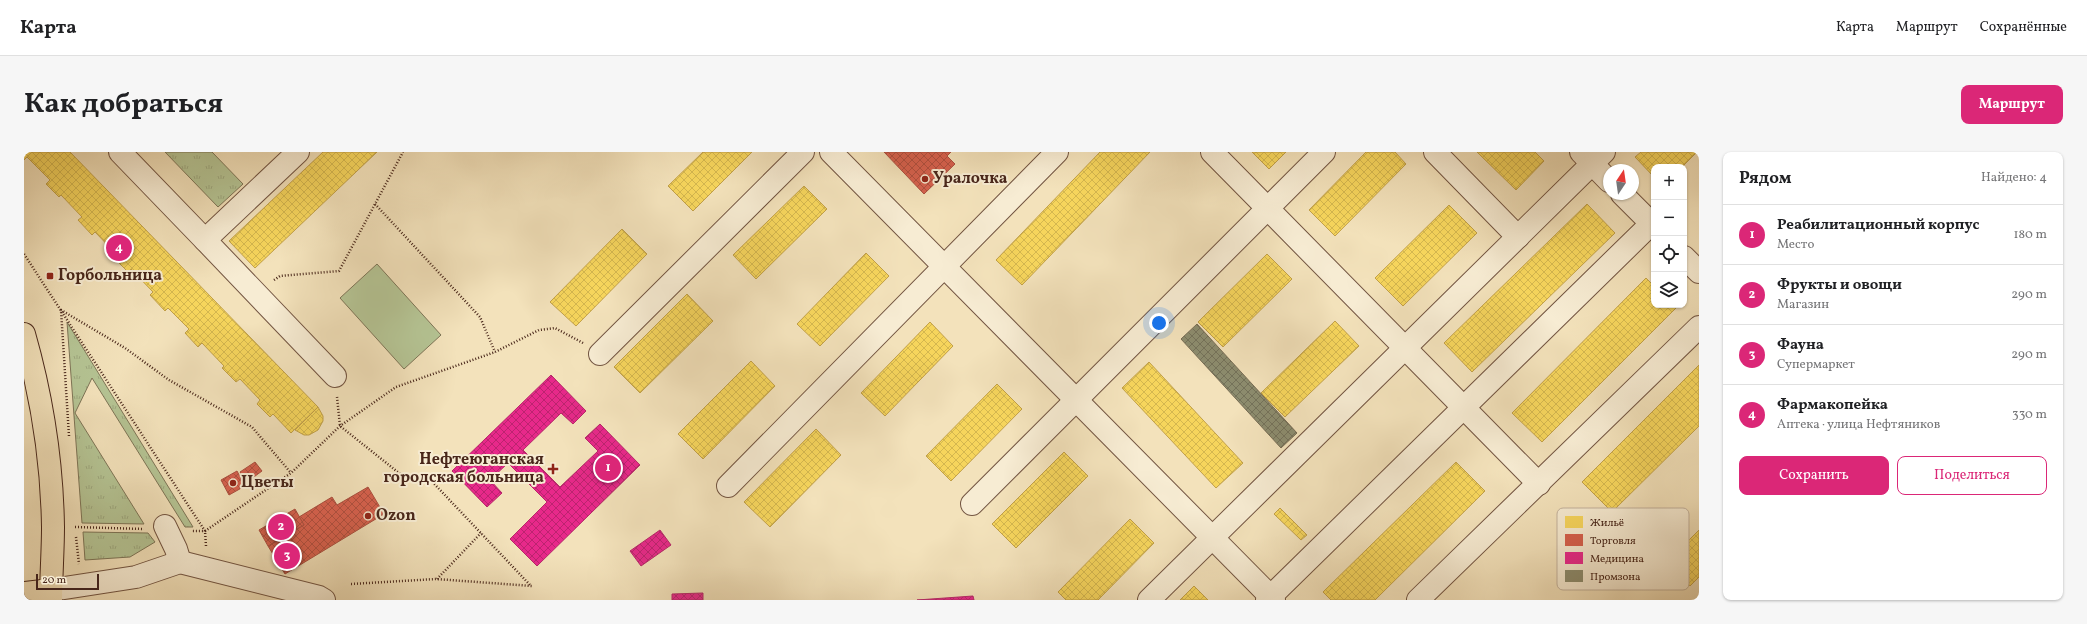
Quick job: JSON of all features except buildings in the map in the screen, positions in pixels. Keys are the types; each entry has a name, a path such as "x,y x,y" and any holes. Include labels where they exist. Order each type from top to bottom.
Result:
{"main road":[{"path":"24,334 35,372 48,446 53,526 51,595 24,593"}],"street":[{"path":"120,152 335,376"},
{"path":"205,240 298,152"},
{"path":"600,354 803,152"},
{"path":"831,152 1212,537 1271,599 1463,407 1651,227"},
{"path":"728,486 1057,152"},
{"path":"1212,152 1539,484"},
{"path":"972,504 1324,152"},
{"path":"1435,152 1518,237"},
{"path":"1149,600 1518,237 1593,156 1603,172"},
{"path":"1628,200 1651,223"},
{"path":"1687,260 1699,272"},
{"path":"1418,600 1699,327"},
{"path":"166,528 180,562"},
{"path":"51,595 136,577 180,562 319,597 324,600"}],"path":[{"path":"255,292 280,276 339,271 403,152"},
{"path":"375,204 480,317 495,352"},
{"path":"24,254 205,531 206,569"},
{"path":"61,310 70,442"},
{"path":"61,310 125,348 169,380 252,427 291,472"},
{"path":"75,527 166,528 205,531 291,472 340,426 396,387 495,352 539,330 555,328 572,336 600,354"},
{"path":"335,376 340,426 409,481"},
{"path":"351,584 436,579 532,586 424,473"},
{"path":"75,519 78,561 90,586"},
{"path":"436,579 481,533"}],"green space":[{"path":"165,152 212,152 243,184 218,207"},
{"path":"377,264 441,335 404,369 340,298"},
{"path":"67,322 193,527 185,527 92,378 75,413 144,524 82,523"},
{"path":"83,532 148,533 155,542 130,557 85,560"}],"place":[{"name":"Уралочка","path":"925,179"},
{"name":"Фармакопейка","path":"119,248"},
{"name":"Горбольница","path":"50,276"},
{"name":"Реабилитационный корпус","path":"608,468"},
{"name":"Нефтеюганская городская больница","path":"553,469"},
{"name":"Цветы","path":"233,483"},
{"name":"Ozon","path":"368,516"},
{"name":"Фрукты и овощи","path":"281,527"},
{"name":"Фауна","path":"287,556"}]}
